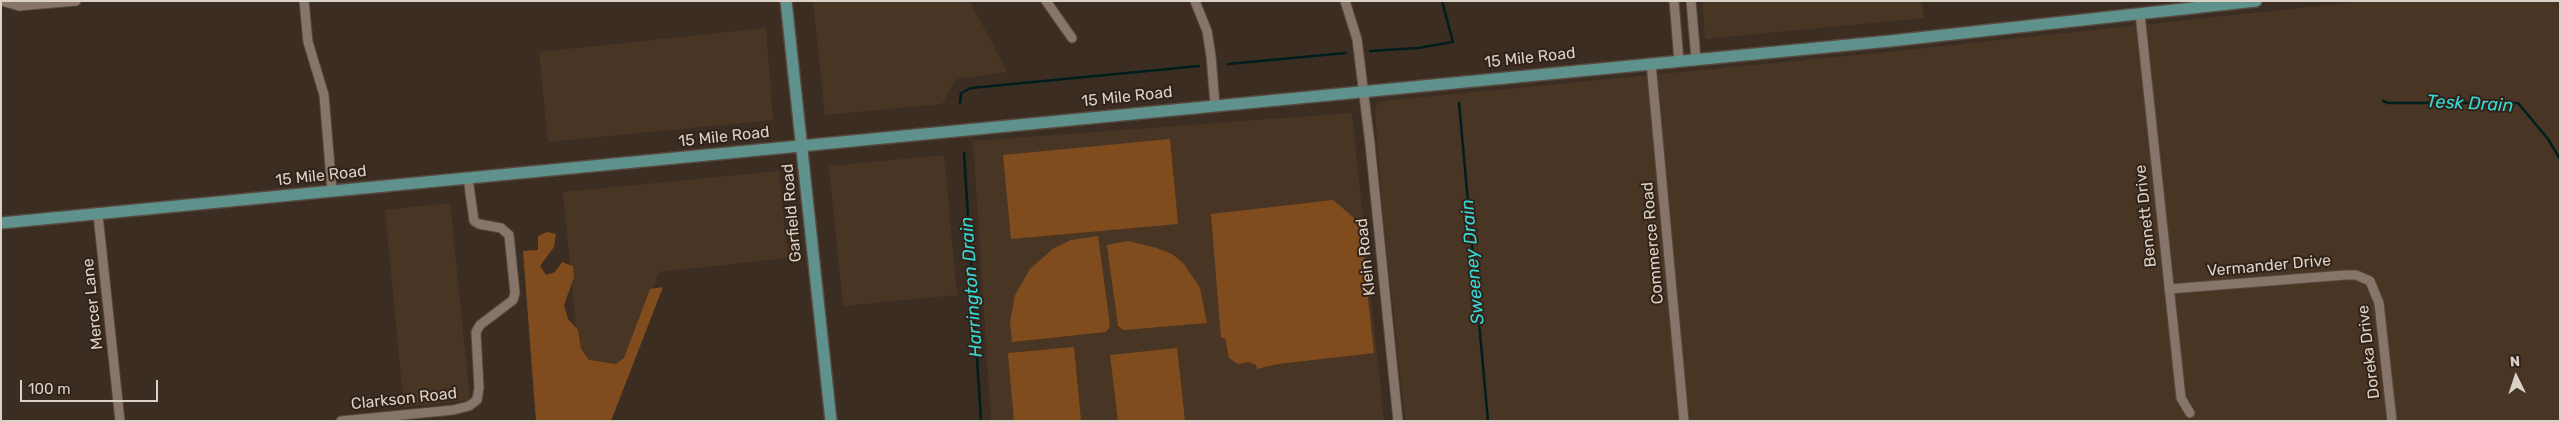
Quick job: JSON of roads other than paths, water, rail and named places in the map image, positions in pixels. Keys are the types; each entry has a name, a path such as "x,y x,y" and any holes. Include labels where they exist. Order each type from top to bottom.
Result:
{"main road":[{"name":"Garfield Road","path":"786,1 831,421"},
{"name":"15 Mile Road","path":"1,223 1696,60 2256,1"}],"street":[{"path":"2,2 19,6 76,1"},
{"path":"304,1 308,42 324,95 332,191"},
{"path":"1046,1 1072,38"},
{"path":"1194,1 1206,31 1211,56 1215,105"},
{"name":"Klein Road","path":"1344,1 1357,39 1370,144 1398,421"},
{"path":"1674,1 1679,61"},
{"path":"1691,1 1696,60"},
{"name":"Bennett Drive","path":"2140,14 2181,398 2190,413"},
{"name":"Commerce Road","path":"1651,63 1684,421"},
{"name":"Clarkson Road","path":"342,421 453,410 469,406 477,400 479,394 476,332 480,325 513,300 516,293 509,234 501,228 479,224 474,221 468,178"},
{"name":"Mercer Lane","path":"98,214 120,421"},
{"name":"Vermander Drive","path":"2169,289 2345,275 2356,275 2370,281"},
{"name":"Doreka Drive","path":"2370,281 2377,293 2379,303 2392,421"}],"waterway":[{"name":"Harrington Drain","path":"1370,51 1418,48 1453,42 1442,1"},
{"name":"Harrington Drain","path":"1228,64 1346,53"},
{"name":"Harrington Drain","path":"960,103 961,93 971,88 1199,66"},
{"name":"Tesk Drain","path":"2383,101 2388,103 2518,103 2548,139 2560,159"},
{"name":"Sweeney Drain","path":"1459,103 1488,421"},
{"name":"Harrington Drain","path":"964,153 981,421"}]}
